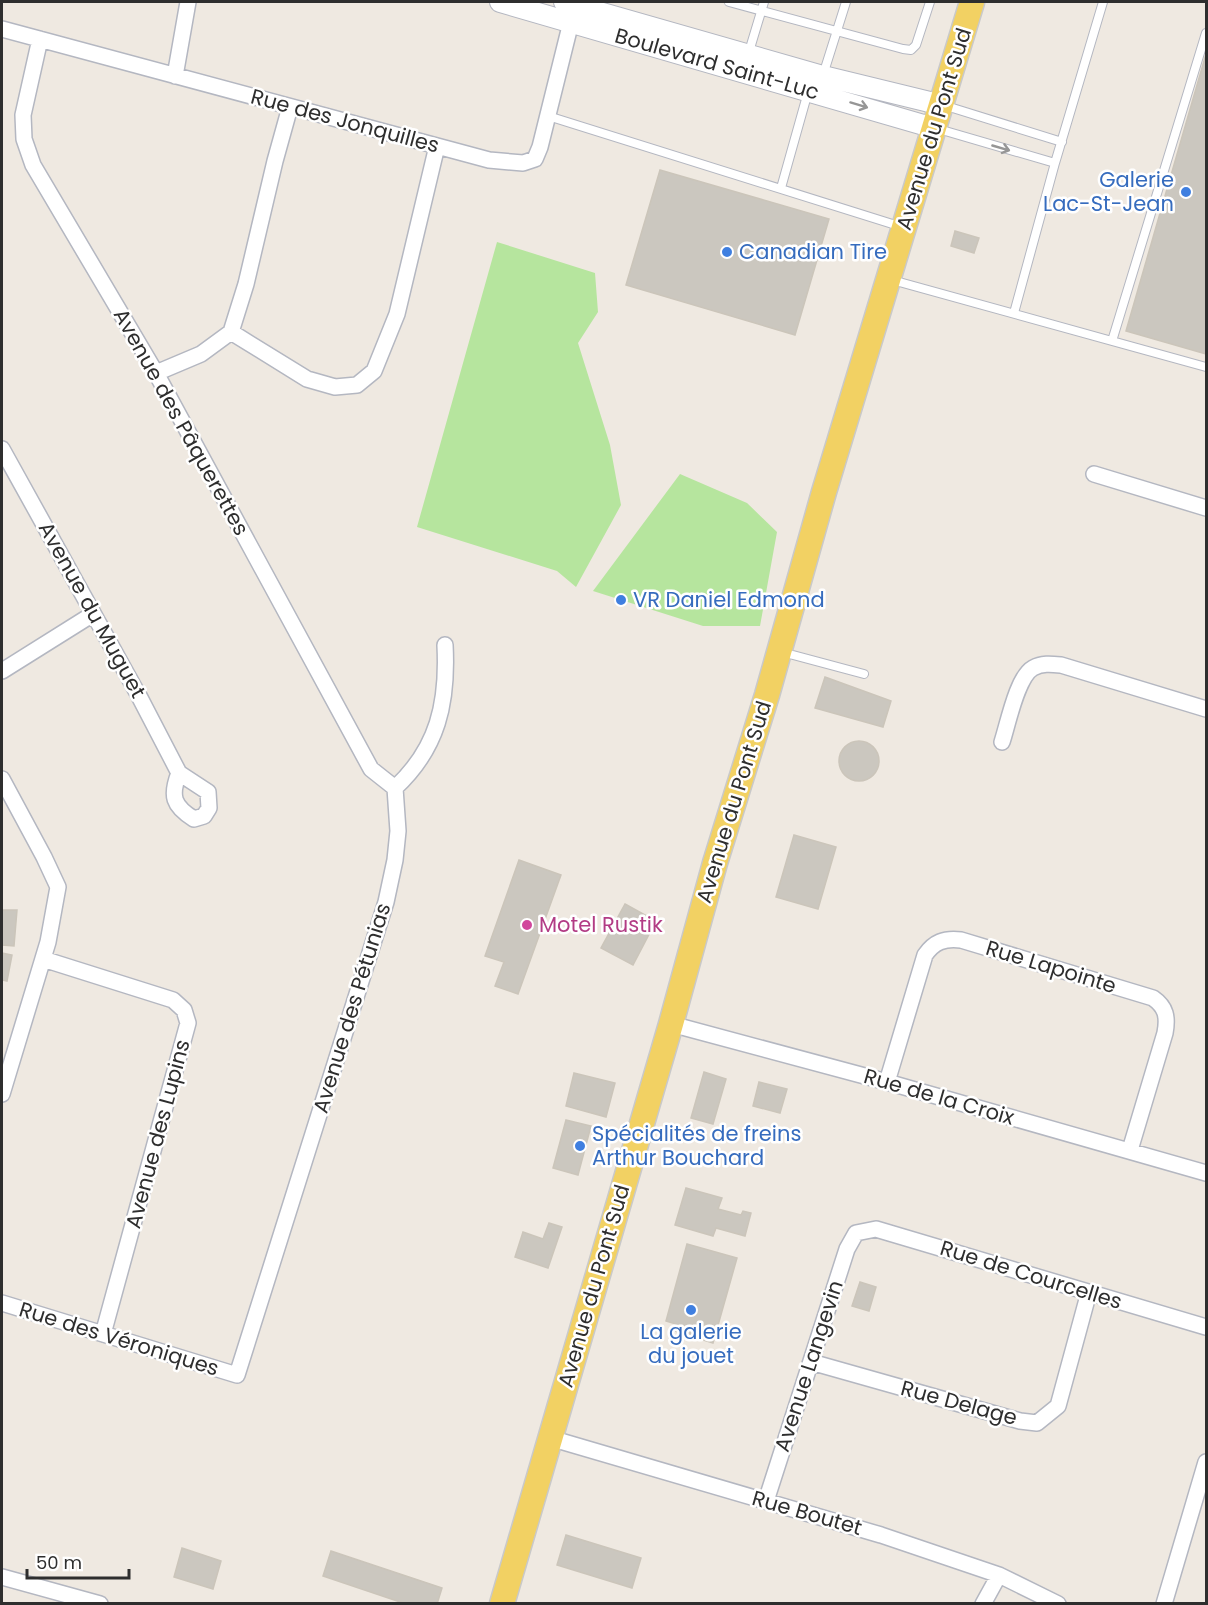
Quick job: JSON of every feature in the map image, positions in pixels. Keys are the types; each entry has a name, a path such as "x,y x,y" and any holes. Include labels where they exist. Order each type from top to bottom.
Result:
{"main road":[{"name":"Avenue du Pont Sud","path":"948,107 972,2"},
{"name":"Avenue du Pont Sud","path":"502,1604 555,1440 676,1026 793,655 894,281 904,228 984,2"},
{"name":"Avenue du Pont Sud","path":"676,1026 715,863 767,695 824,492 894,281 912,235 940,130"},
{"name":"Avenue du Pont Sud","path":"515,1604 555,1440"}],"street":[{"path":"175,76 188,2"},
{"name":"Boulevard Saint-Luc","path":"500,2 571,7 746,63 808,90 940,130"},
{"name":"Rue des Jonquilles","path":"2,29 489,160 523,163 535,159 540,147 571,7"},
{"name":"Avenue des Pâquerettes","path":"40,39 23,115 24,139 33,165 156,373 371,769 395,788"},
{"name":"Boulevard Saint-Luc","path":"746,63 823,76 948,107"},
{"path":"156,373 201,354 231,332 246,284 274,161 290,107"},
{"path":"231,332 307,379 335,387 357,385 374,371 397,314 437,146"},
{"name":"Avenue du Muguet","path":"2,449 139,696 179,774"},
{"path":"1094,474 1206,508"},
{"path":"2,671 93,614"},
{"path":"395,788 409,775 425,753 438,723 444,694 445,645"},
{"path":"1002,742 1023,679 1035,666 1046,664 1061,665 1206,709"},
{"path":"2,778 58,887 48,942 2,1094"},
{"name":"Avenue des Pétunias","path":"237,1375 386,902 395,860 398,831 395,788"},
{"name":"Rue Lapointe","path":"887,1082 925,955 937,942 961,940 1153,998 1159,1002 1166,1015 1165,1033 1130,1150"},
{"name":"Avenue des Lupins","path":"43,959 173,1000 184,1010 188,1023 103,1334"},
{"name":"Rue de la Croix","path":"676,1026 887,1082 1206,1173"},
{"name":"Rue de Courcelles","path":"856,1233 876,1229 1206,1327"},
{"name":"Avenue Langevin","path":"766,1502 847,1249 856,1233"},
{"name":"Rue Delage","path":"811,1362 1020,1421 1037,1423 1058,1406 1089,1292"},
{"name":"Rue des Véroniques","path":"2,1303 237,1375"},
{"name":"Rue Boutet","path":"555,1440 880,1535 999,1575 1058,1604"},
{"path":"1164,1604 1206,1462"},
{"path":"983,1604 999,1575"},
{"path":"2,1577 100,1604"}],"lane":[{"path":"729,2 911,50 916,45 930,2"},
{"path":"746,63 764,2"},
{"path":"823,76 846,2"},
{"path":"1014,313 1055,163 1103,2"},
{"path":"1112,341 1206,33"},
{"path":"781,188 808,90"},
{"path":"948,107 1062,142"},
{"path":"548,116 904,228"},
{"path":"940,130 1055,163"},
{"path":"894,281 1206,367"},
{"path":"793,655 864,674"}],"green space":[{"path":"497,242 595,273 598,312 578,343 610,445 621,505 576,587 557,571 417,527"},
{"path":"680,474 747,503 777,532 760,626 703,626 593,591"}],"building":[{"name":"Galerie Lac-St-Jean","path":"1206,54 1206,354 1126,331"},
{"name":"Canadian Tire","path":"660,170 829,219 795,335 626,285"},
{"path":"955,231 979,238 974,253 951,246"},
{"path":"825,677 891,701 883,727 815,708"},
{"path":"859,741 873,747 879,761 873,775 859,781 845,775 839,761 845,747"},
{"path":"794,835 836,847 818,909 776,897"},
{"path":"519,860 561,875 518,994 495,986 504,962 485,956"},
{"path":"625,904 656,921 633,965 601,948"},
{"path":"2,910 17,910 14,946 2,945"},
{"path":"2,953 12,955 7,981 2,980"},
{"path":"704,1072 726,1079 713,1124 691,1118"},
{"path":"574,1073 615,1083 606,1117 566,1106"},
{"path":"759,1082 787,1089 780,1113 753,1106"},
{"path":"566,1120 591,1126 578,1175 553,1168"},
{"path":"686,1188 722,1198 718,1209 741,1215 743,1211 751,1213 745,1236 716,1228 713,1236 675,1225"},
{"path":"549,1223 562,1227 548,1268 515,1257 523,1232 543,1239"},
{"path":"687,1244 737,1258 713,1343 675,1331 676,1324 666,1321"},
{"path":"860,1282 876,1287 869,1311 852,1306"},
{"path":"566,1535 641,1558 632,1588 557,1565"},
{"path":"182,1548 221,1561 213,1589 174,1577"},
{"path":"331,1551 442,1588 437,1604 406,1604 323,1576"}],"place":[{"name":"Galerie Lac-St-Jean","path":"1186,192"},
{"name":"Canadian Tire","path":"727,252"},
{"name":"VR Daniel Edmond","path":"621,600"},
{"name":"Motel Rustik","path":"527,925"},
{"name":"Spécialités de freins Arthur Bouchard","path":"580,1146"},
{"name":"La galerie du jouet","path":"691,1310"}]}
